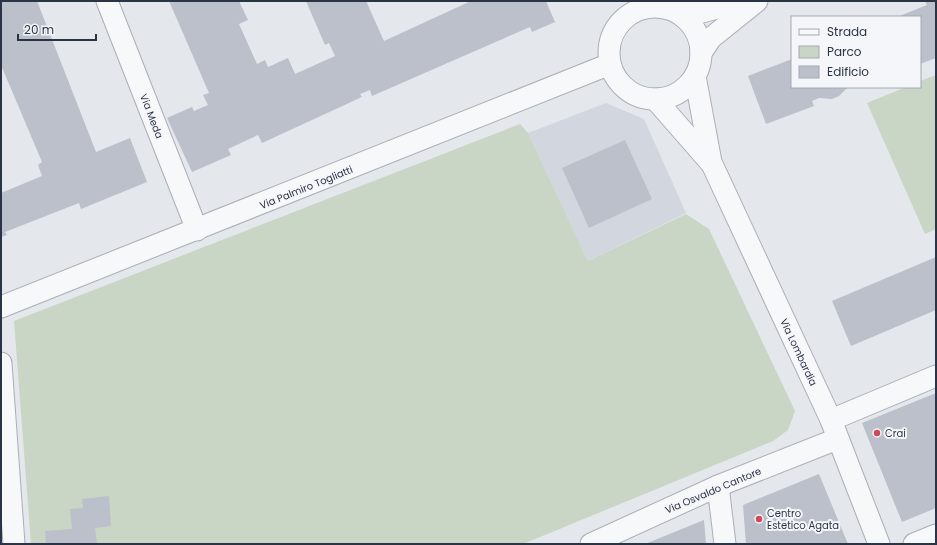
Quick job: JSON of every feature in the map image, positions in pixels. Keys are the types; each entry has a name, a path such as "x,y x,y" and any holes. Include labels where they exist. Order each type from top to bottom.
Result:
{"street":[{"name":"Via Meda","path":"107,1 196,230"},
{"path":"678,12 688,20 695,29 700,41 700,64 695,76 688,85 678,93 667,97 655,99 632,93 622,85 615,76 610,64 608,53 610,41 622,9 640,9 654,4 678,12 702,12 743,1"},
{"path":"701,53 711,38 757,1"},
{"name":"Via Palmiro Togliatti","path":"1,307 610,64"},
{"name":"Via Lombardia","path":"695,76 710,162 834,430 879,544"},
{"name":"Via Lombardia","path":"655,99 710,162"},
{"path":"1,371 14,544"},
{"name":"Via Osvaldo Cantore","path":"591,544 718,486 834,430 936,376"},
{"path":"718,486 725,544"},
{"path":"914,544 936,535"}],"shaded area":[{"path":"606,103 644,119 686,213 588,261 528,133"}],"green space":[{"path":"936,75 936,229 925,234 867,103 904,88 921,88 921,81"},
{"path":"520,124 528,133 588,261 686,214 709,229 795,411 788,430 773,441 523,544 31,544 14,321"}],"building":[{"path":"1,1 37,1 96,152 130,138 147,182 81,209 79,203 5,232 7,235 1,237 1,193 42,176 38,165 42,162 1,65"},
{"path":"169,1 239,1 248,20 239,24 257,64 265,60 268,67 288,58 295,74 335,56 329,43 325,45 306,1 366,1 384,41 471,1 546,1 555,22 532,32 530,27 372,96 370,90 360,94 362,97 262,143 258,135 228,149 231,155 192,172 167,118 192,107 194,111 208,105 203,95 209,93"},
{"path":"925,1 936,1 936,58 921,64 921,16 900,16 927,5"},
{"path":"791,59 791,88 847,88 839,96 832,99 819,98 812,101 814,106 766,124 748,76"},
{"path":"625,140 652,199 589,228 562,168"},
{"path":"936,257 936,310 851,346 832,301"},
{"path":"936,393 936,508 902,522 862,423"},
{"path":"819,474 848,544 746,544 743,505"},
{"path":"109,496 111,526 95,528 97,544 46,544 45,531 72,529 70,509 83,508 82,499"},
{"path":"704,520 706,544 645,544"}],"place":[{"name":"Crai","path":"877,433"},
{"name":"Centro Estetico Agata","path":"759,519"}]}
